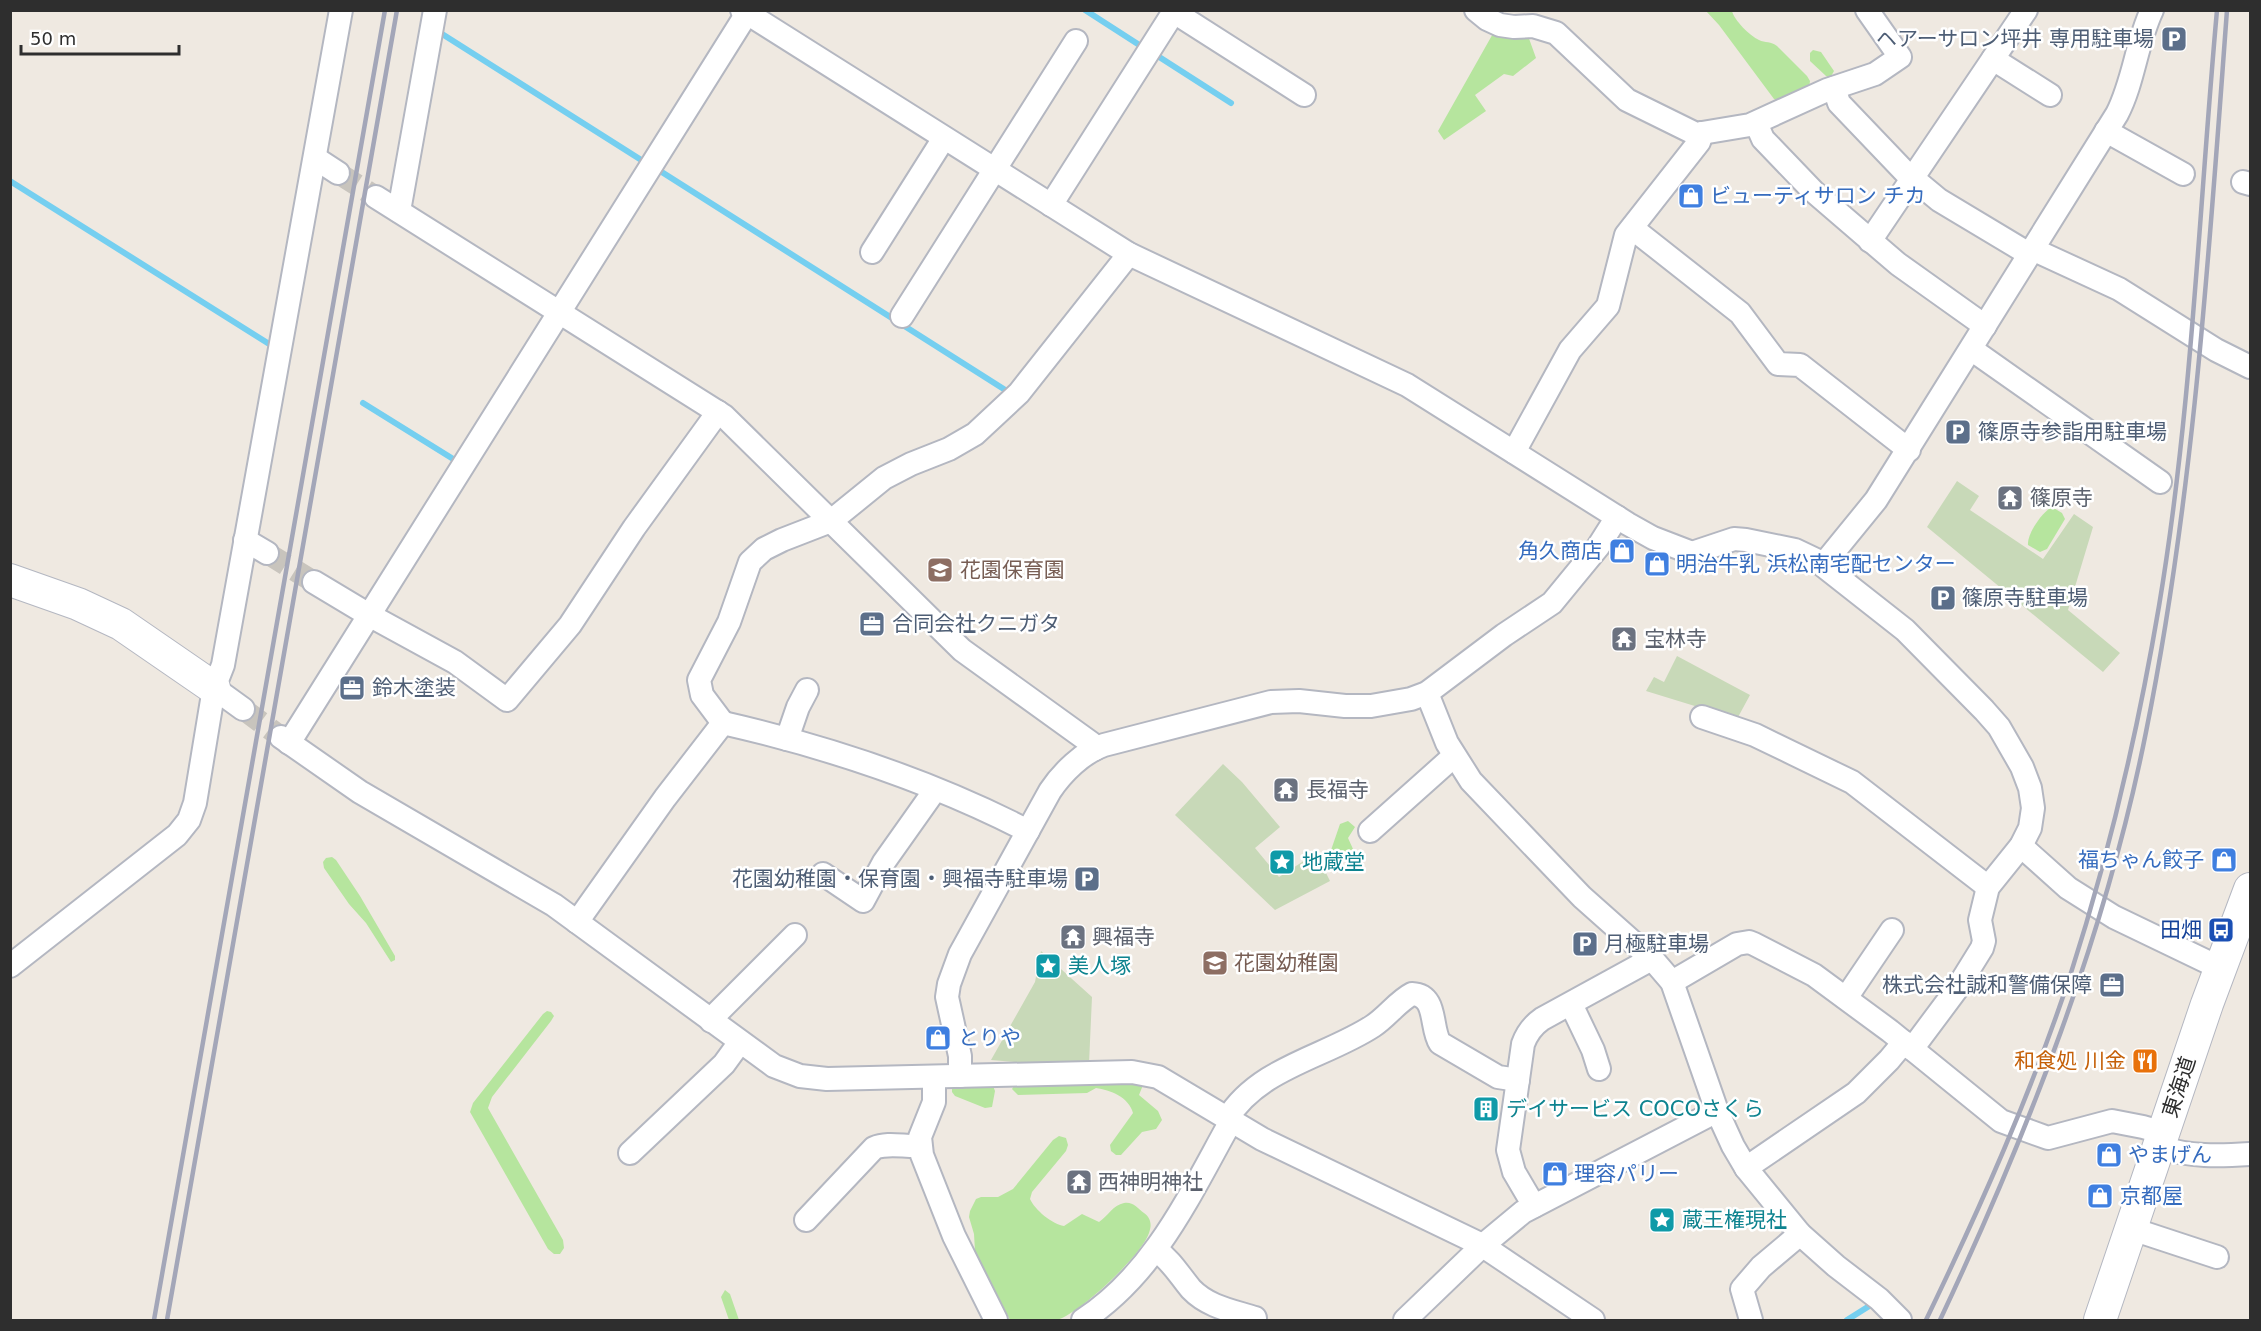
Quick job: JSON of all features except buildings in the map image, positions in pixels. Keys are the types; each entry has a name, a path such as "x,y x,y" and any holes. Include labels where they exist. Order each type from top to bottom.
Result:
{"main road":[{"path":"10,580 110,618 141,636 214,688"},
{"name":"東海道","path":"2100,1320 2220,968 2250,889"}],"street":[{"path":"10,966 177,834 189,820 195,803 214,688 223,664 341,10"},
{"path":"399,211 435,10"},
{"path":"1476,10 1487,19 1500,25 1533,26 1556,33 1628,100 1696,134 1755,123 1834,88 1875,74 1899,57 1867,10"},
{"path":"1870,241 2026,10"},
{"path":"1823,565 1868,511 1909,450 2106,131 2124,100 2142,35 2152,10"},
{"path":"1051,205 1174,11 1304,95"},
{"path":"1591,1320 1482,1246 1262,1139 1165,1080 1145,1073 813,1079 774,1066 537,895 360,792 285,740 369,615 746,12 1129,254 1407,385 1653,538 1692,553 1734,539 1746,540 1795,550 1823,565 1905,630 1999,727 2022,767 2030,788 2033,808 2030,828 2021,846 1988,887 1980,920 1984,941 1982,948 1956,990 1908,1046 1889,1060 1856,1093 1746,1168"},
{"path":"902,316 1076,40"},
{"path":"1993,59 2050,95"},
{"path":"1834,88 1839,103 1913,178 1949,207 2030,252 2119,289 2216,350 2250,367"},
{"path":"1755,123 1762,139 1813,191 1898,264 1985,326"},
{"path":"2106,131 2183,174"},
{"path":"1514,452 1570,350 1608,306 1626,236 1699,142 1702,133"},
{"path":"872,252 944,138"},
{"path":"315,158 338,173"},
{"path":"376,197 718,412 962,650 1091,743 1095,749"},
{"path":"1632,228 1740,313 1778,364 1800,365 1909,450"},
{"path":"1028,831 935,789 863,762 723,723 702,695 699,680 729,621 750,562 756,555 773,544 831,521 884,478 963,442 986,424 1019,393 1129,254"},
{"path":"1971,349 2160,482"},
{"path":"314,582 455,662 507,700 570,625 634,528 718,412"},
{"path":"960,1076 960,1056 947,1004 949,984 960,954 1057,781 1095,749 1271,702 1299,701 1345,706 1371,706 1411,699 1427,693 1504,635 1552,603 1598,547 1617,517"},
{"path":"245,540 267,553"},
{"path":"214,688 243,709"},
{"path":"787,739 798,707 807,690"},
{"path":"1427,693 1454,756 1471,781 1565,880 1600,915 1650,957 1672,982 1718,1112 1746,1168 1800,1234 1836,1266 1879,1299 1900,1320"},
{"path":"1702,717 1755,735 1852,782 1988,887"},
{"path":"577,922 665,798 723,723"},
{"path":"1370,831 1454,756"},
{"path":"823,874 863,901 884,862 935,789"},
{"path":"2021,846 2068,888 2114,917 2220,968"},
{"path":"1846,998 1892,930"},
{"path":"711,1021 795,935"},
{"path":"1672,982 1737,944 1749,942 1814,975 2001,1120 2039,1136 2057,1137 2112,1121 2143,1127 2162,1140 2212,1156 2250,1154"},
{"path":"1534,1206 1514,1172 1508,1150 1523,1044 1527,1034 1533,1025 1542,1019 1646,962 1650,957"},
{"path":"1083,1320 1124,1288 1156,1250 1229,1120 1234,1107 1256,1089 1297,1063 1374,1026 1413,994 1422,996 1434,1014 1436,1038 1440,1043 1498,1077 1518,1080"},
{"path":"1572,1004 1593,1050 1599,1070"},
{"path":"630,1153 724,1064 740,1042"},
{"path":"934,1077 934,1102 923,1127 920,1146 922,1155 954,1236 996,1320"},
{"path":"1405,1320 1482,1246 1505,1226 1534,1206 1718,1112"},
{"path":"806,1220 874,1148 888,1145 920,1146"},
{"path":"2132,1229 2217,1257"},
{"path":"1751,1320 1742,1289 1761,1267 1800,1234"},
{"path":"1156,1250 1200,1296 1216,1306 1255,1318"}],"green space":[{"path":"1706,11 1732,11 1736,19 1755,38 1777,46 1807,76 1810,81 1809,88 1781,101 1774,99"},
{"path":"1495,30 1527,33 1536,58 1513,76 1504,74 1475,95 1486,111 1444,140 1438,131"},
{"path":"1813,50 1821,52 1834,71 1830,78 1810,61 1810,53"},
{"path":"1957,481 1979,496 1970,510 2043,559 2074,514 2093,527 2068,610 2120,653 2103,672 1927,527"},
{"path":"2052,507 2062,513 2065,519 2047,549 2040,552 2028,545 2028,540 2036,524"},
{"path":"1677,656 1750,695 1737,719 1646,691 1654,677 1664,682"},
{"path":"1223,764 1242,782 1280,827 1255,848 1279,877 1316,853 1330,881 1275,910 1175,815"},
{"path":"1348,821 1355,827 1348,838 1353,849 1345,857 1336,859 1330,853 1340,824"},
{"path":"332,857 360,896 395,956 395,960 391,962 366,923 349,904 324,868 323,862 326,858"},
{"path":"1041,951 1092,997 1089,1064 1052,1065 991,1060 1035,982"},
{"path":"547,1011 554,1016 551,1021 492,1097 488,1108 563,1240 564,1248 560,1254 554,1254 548,1249 470,1112 473,1103"},
{"path":"1131,1082 1143,1085 1139,1095 1158,1111 1162,1120 1156,1129 1142,1132 1121,1155 1116,1155 1111,1151 1110,1145 1133,1113 1128,1103 1118,1095 1096,1088 1087,1093 1018,1095 1012,1089 1014,1086"},
{"path":"956,1086 993,1086 995,1091 992,1107 985,1108 955,1096 952,1088"},
{"path":"1059,1136 1066,1138 1068,1145 1066,1151 1032,1192 1030,1199 1040,1212 1064,1226 1082,1214 1099,1222 1117,1206 1130,1203 1148,1217 1150,1230 1144,1243 1123,1269 1080,1307 1057,1320 1034,1322 1010,1320 975,1251 970,1211 976,1199 998,1197 1013,1189 1053,1140"},
{"path":"725,1290 730,1294 739,1320 729,1320 721,1297"}],"waterway":[{"path":"1085,10 1144,48"},
{"path":"439,32 646,163"},
{"path":"1153,53 1231,103"},
{"path":"657,169 1010,393"},
{"path":"10,181 274,347"},
{"path":"363,403 458,462"},
{"path":"1847,1320 1874,1303"}],"tunnel":[{"path":"338,173 376,197"},
{"path":"267,553 314,582"},
{"path":"243,709 281,737"}],"railway":[{"path":"154,1320 385,10"},
{"path":"167,1320 397,10"},
{"path":"1926,1320 2004,1150 2055,1020 2097,885 2132,746 2159,606 2179,458 2194,309 2217,10"},
{"path":"1940,1320 2003,1178 2061,1032 2109,883 2146,732 2163,643 2188,463 2206,282 2227,10"}],"place":[{"name":"ヘアーサロン坪井 専用駐車場","path":"2174,39"},
{"name":"ビューティサロン チカ","path":"1691,196"},
{"name":"篠原寺参詣用駐車場","path":"1958,432"},
{"name":"篠原寺","path":"2010,498"},
{"name":"角久商店","path":"1622,551"},
{"name":"明治牛乳 浜松南宅配センター","path":"1657,564"},
{"name":"花園保育園","path":"940,570"},
{"name":"篠原寺駐車場","path":"1943,598"},
{"name":"合同会社クニガタ","path":"872,624"},
{"name":"宝林寺","path":"1624,639"},
{"name":"鈴木塗装","path":"352,688"},
{"name":"長福寺","path":"1286,790"},
{"name":"福ちゃん餃子","path":"2224,860"},
{"name":"地蔵堂","path":"1282,862"},
{"name":"花園幼稚園・保育園・興福寺駐車場","path":"1087,879"},
{"name":"田畑","path":"2221,930"},
{"name":"興福寺","path":"1073,937"},
{"name":"月極駐車場","path":"1585,944"},
{"name":"花園幼稚園","path":"1215,963"},
{"name":"美人塚","path":"1048,966"},
{"name":"株式会社誠和警備保障","path":"2112,985"},
{"name":"とりや","path":"938,1038"},
{"name":"和食処 川金","path":"2145,1061"},
{"name":"デイサービス COCOさくら","path":"1486,1109"},
{"name":"やまげん","path":"2109,1155"},
{"name":"理容パリー","path":"1555,1174"},
{"name":"西神明神社","path":"1079,1182"},
{"name":"京都屋","path":"2100,1196"},
{"name":"蔵王権現社","path":"1662,1220"}]}
